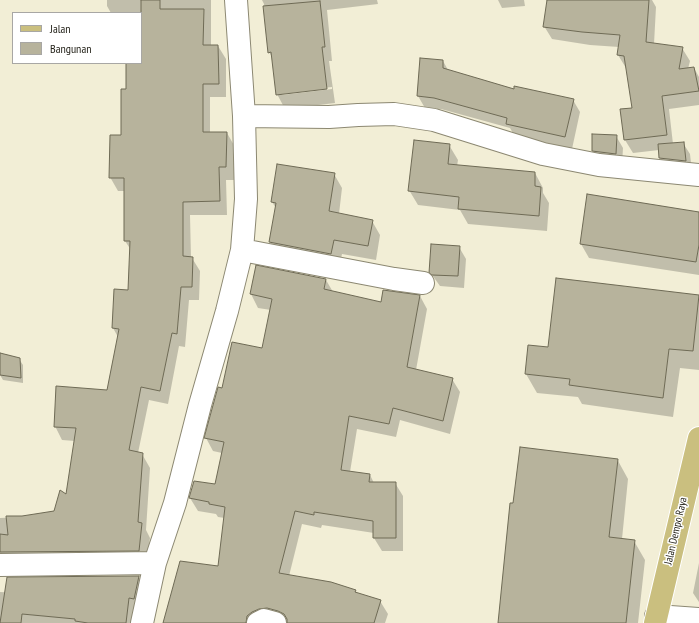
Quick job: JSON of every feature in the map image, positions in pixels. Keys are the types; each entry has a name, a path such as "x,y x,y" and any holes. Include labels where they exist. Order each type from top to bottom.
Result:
{"main road":[{"name":"Jalan Dempo Raya","path":"655,620 695,470 699,438"}],"street":[{"path":"142,623 155,563 175,502 200,405 228,311 242,250 246,199 244,116 236,0"},
{"path":"244,116 329,117 394,114 434,120 542,154 599,165 699,175"},
{"path":"242,250 394,279 424,283"},
{"path":"0,565 155,563"},
{"path":"655,620 699,619"},
{"path":"258,623 264,620 275,623"}],"building":[{"path":"141,0 160,0 160,9 204,9 203,45 218,45 219,84 203,84 203,132 227,132 226,167 219,167 220,201 183,202 183,256 193,257 192,287 181,287 177,334 172,333 160,391 141,387 129,450 143,453 138,522 142,523 139,551 0,552 0,534 8,535 6,516 22,516 54,511 60,490 66,494 76,428 54,427 56,386 107,390 119,329 112,328 114,289 128,290 130,241 124,241 124,178 109,178 110,135 121,135 121,89 126,89 126,64 142,64"},
{"path":"547,0 649,0 646,42 683,47 679,69 694,67 699,91 662,96 667,135 624,140 620,109 632,108 624,56 617,55 620,35 543,27"},
{"path":"320,1 325,47 322,47 327,89 276,95 271,52 268,53 263,6"},
{"path":"420,58 443,60 443,68 514,89 514,86 574,99 565,137 506,124 507,118 434,98 417,96"},
{"path":"592,134 617,135 616,154 592,151"},
{"path":"414,140 450,144 448,164 535,172 535,186 541,187 539,216 458,209 459,197 408,191"},
{"path":"684,142 686,161 659,158 658,144"},
{"path":"277,164 335,173 329,211 373,220 368,246 334,240 331,254 269,242 276,203 271,202"},
{"path":"587,194 699,212 699,245 696,262 580,244"},
{"path":"431,244 460,246 458,276 432,275 429,273"},
{"path":"256,265 326,279 324,289 381,302 383,290 420,295 407,367 453,378 443,421 393,408 389,424 349,416 341,470 370,474 369,482 396,482 396,538 373,538 373,521 314,512 314,515 295,511 279,573 331,582 356,590 355,592 381,600 374,623 287,623 287,619 284,614 267,608 252,612 247,616 246,623 163,623 180,561 218,566 225,507 189,498 194,481 215,484 224,442 204,438 218,387 222,388 232,342 262,348 272,299 250,294"},
{"path":"556,278 699,295 693,351 669,349 663,398 569,385 570,379 525,374 528,345 548,347"},
{"path":"0,353 20,358 21,378 0,375"},
{"path":"520,447 618,459 609,537 635,540 626,623 498,623 510,503 513,503"},
{"path":"139,576 134,599 129,598 126,623 88,623 75,621 75,619 22,614 21,623 0,623 7,577"}]}
